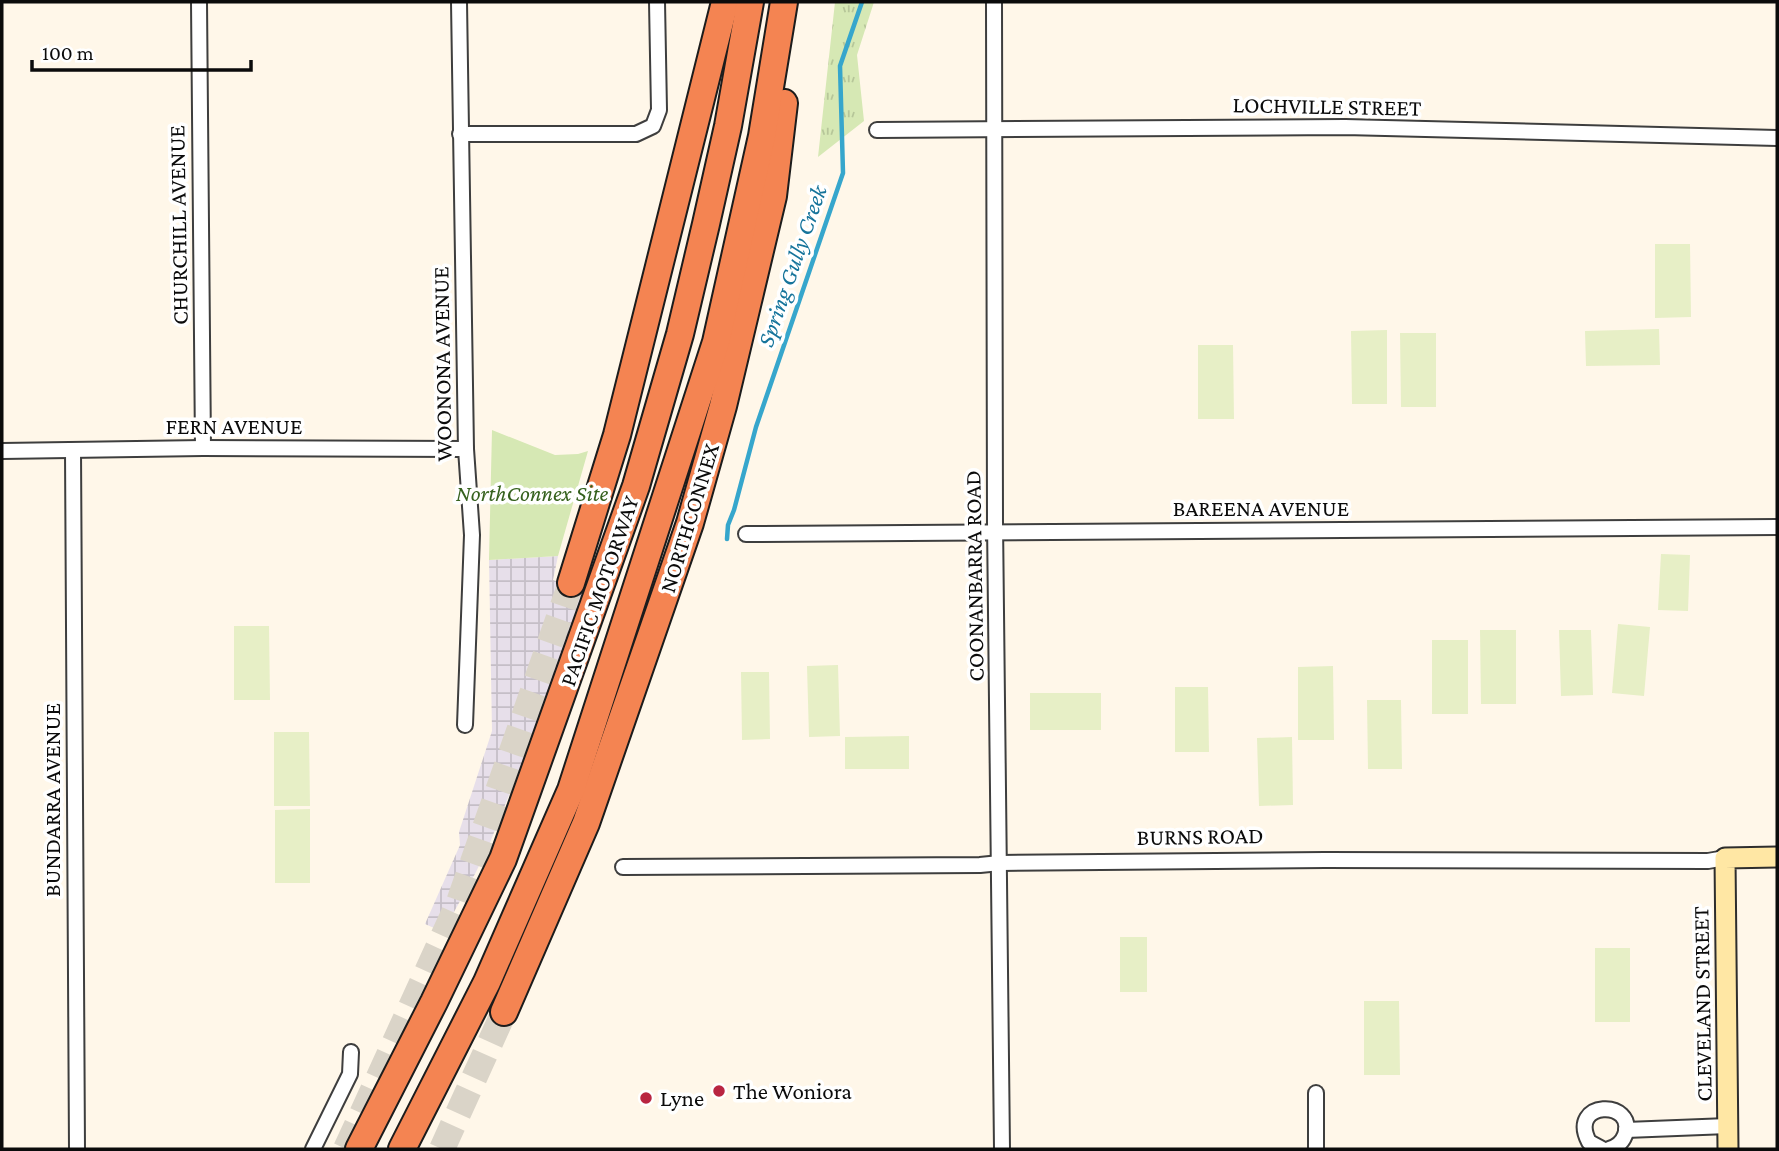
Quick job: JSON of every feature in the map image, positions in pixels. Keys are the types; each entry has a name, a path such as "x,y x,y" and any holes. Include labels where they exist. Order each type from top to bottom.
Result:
{"highway":[{"path":"571,583 617,435 725,2"},
{"name":"PACIFIC MOTORWAY","path":"359,1149 435,1002 503,859 636,486 680,334 706,224 728,126 750,2"},
{"name":"PACIFIC MOTORWAY","path":"402,1149 487,982 571,790 716,341 762,136 786,2"},
{"name":"NORTHCONNEX","path":"504,1012 586,823 682,548 723,407 773,196 783,109 786,2"}],"street":[{"name":"CHURCHILL AVENUE","path":"199,2 203,448"},
{"name":"WOONONA AVENUE","path":"458,2 466,449 472,535 465,724"},
{"path":"460,134 636,134 653,126 659,110 657,2"},
{"name":"COONANBARRA ROAD","path":"994,2 1002,1149"},
{"name":"LOCHVILLE STREET","path":"877,130 1345,127 1777,138"},
{"name":"FERN AVENUE","path":"2,451 203,448 466,449"},
{"name":"BUNDARRA AVENUE","path":"73,450 77,1149"},
{"name":"BAREENA AVENUE","path":"746,534 1777,527"},
{"name":"BURNS ROAD","path":"623,867 1325,860 1708,861 1777,857"},
{"name":"CLEVELAND STREET","path":"1725,858 1728,1149"},
{"path":"313,1149 350,1074 351,1052"},
{"path":"1316,1093 1316,1149"},
{"path":"1602,1149 1591,1145 1585,1136 1585,1122 1594,1112 1603,1108 1617,1112 1625,1121 1626,1129 1621,1143 1609,1149"},
{"path":"1626,1129 1728,1126"}],"shaded area":[{"path":"558,556 553,580 585,590 489,845 443,932 425,924 460,845 459,832 492,731 489,560"}],"green space":[{"path":"835,2 874,2 857,55 864,121 818,157"},
{"path":"1655,244 1690,244 1691,317 1655,318"},
{"path":"1659,329 1660,365 1586,366 1585,331"},
{"path":"1387,330 1387,404 1352,404 1351,331"},
{"path":"1400,333 1436,333 1436,407 1401,407"},
{"path":"1198,345 1233,345 1234,419 1198,419"},
{"name":"NorthConnex Site","path":"492,430 555,455 588,451 558,556 489,560"},
{"path":"1661,554 1690,555 1688,611 1658,610"},
{"path":"1618,624 1650,627 1644,696 1612,693"},
{"path":"234,626 269,626 270,700 234,700"},
{"path":"1480,630 1516,630 1516,704 1481,704"},
{"path":"1559,630 1591,630 1593,695 1561,696"},
{"path":"1432,640 1468,640 1468,714 1432,714"},
{"path":"838,665 840,736 809,737 807,666"},
{"path":"1333,666 1334,740 1298,740 1298,667"},
{"path":"741,672 769,672 770,739 742,740"},
{"path":"1175,687 1208,687 1209,752 1175,752"},
{"path":"1030,693 1101,693 1101,730 1030,730"},
{"path":"1367,700 1401,700 1402,769 1368,769"},
{"path":"274,732 309,732 310,806 274,806"},
{"path":"909,736 909,769 845,769 845,737"},
{"path":"1292,737 1293,805 1259,806 1257,738"},
{"path":"310,809 310,883 275,883 275,810"},
{"path":"1120,937 1147,937 1147,992 1120,992"},
{"path":"1595,948 1630,948 1630,1022 1595,1022"},
{"path":"1364,1001 1399,1001 1400,1075 1364,1075"}],"waterway":[{"name":"Spring Gully Creek","path":"727,539 728,525 756,427 843,173 840,66 862,2"}],"tunnel":[{"path":"346,1149 459,902 571,583"},
{"path":"442,1149 504,1012"}],"place":[{"name":"The Woniora","path":"719,1091"},
{"name":"Lyne","path":"646,1098"}]}
